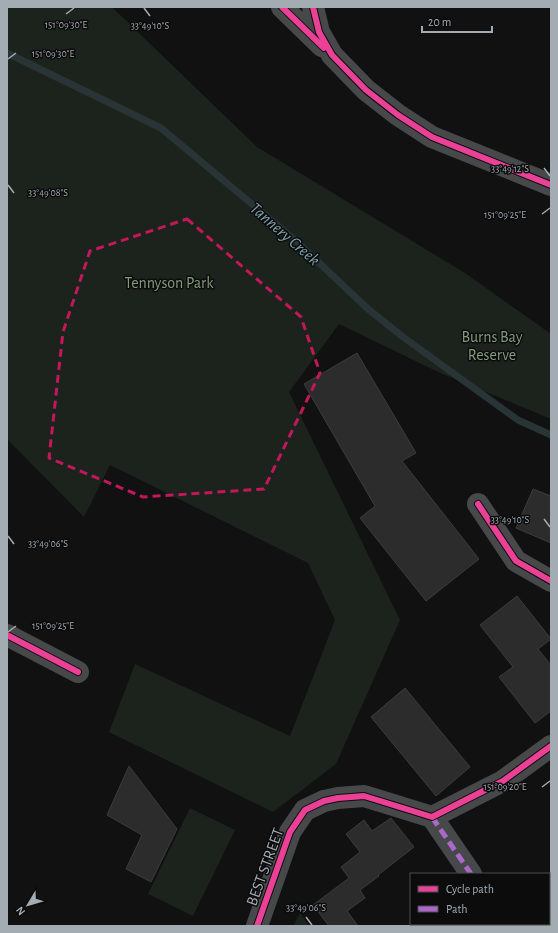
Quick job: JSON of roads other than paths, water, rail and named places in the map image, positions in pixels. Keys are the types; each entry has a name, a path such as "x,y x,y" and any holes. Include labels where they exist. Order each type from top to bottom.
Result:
{"street":[{"path":"282,7 366,90 398,115 432,137 551,185"},
{"path":"312,7 319,32 332,55"},
{"path":"478,504 516,561 551,581"},
{"path":"7,635 78,672"},
{"path":"469,873 432,817 502,781 551,746"},
{"name":"BEST STREET","path":"257,926 290,832 305,810 324,801 338,798 364,796 432,817"}],"waterway":[{"name":"Tannery Creek","path":"7,53 161,128 296,241 368,309 403,337 518,420 551,435"}],"park label":[{"name":"Tennyson Park","path":"169,283"},
{"name":"Burns Bay Reserve","path":"492,346"}]}
